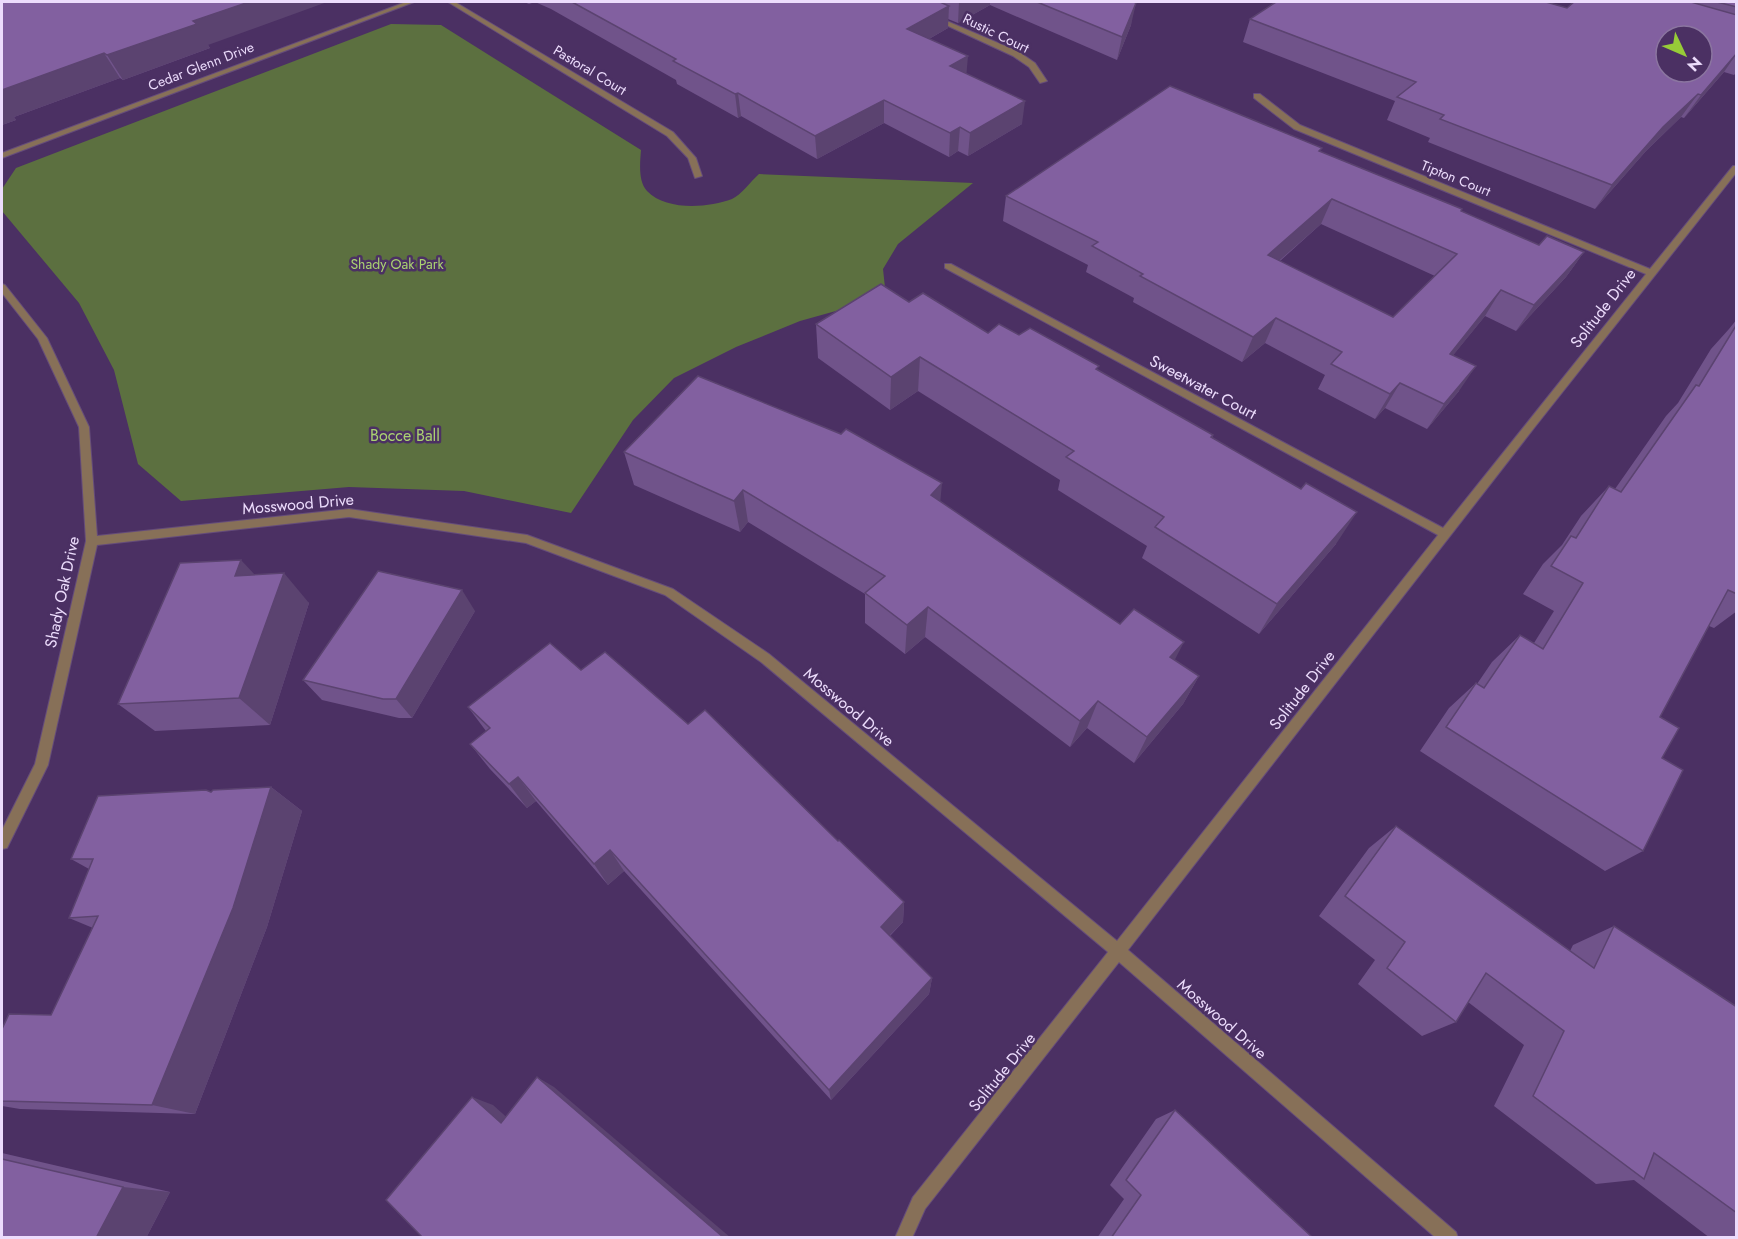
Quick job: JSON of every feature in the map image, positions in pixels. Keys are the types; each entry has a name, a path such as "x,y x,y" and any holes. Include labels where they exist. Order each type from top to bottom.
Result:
{"street":[{"name":"Cedar Glenn Drive","path":"2,156 411,2"},
{"name":"Pastoral Court","path":"451,2 670,134 687,150 697,165 698,176"},
{"name":"Rustic Court","path":"921,11 1016,54 1032,64 1043,81"},
{"name":"Tipton Court","path":"1257,96 1297,127 1652,273"},
{"name":"Solitude Drive","path":"903,1238 919,1203 1119,952 1445,534 1737,168"},
{"name":"Sweetwater Court","path":"948,266 1445,534"},
{"name":"Shady Oak Drive","path":"2,287 6,300 42,338 84,427 92,541 41,765 2,843"},
{"name":"Mosswood Drive","path":"92,541 349,513 527,539 669,592 765,658 1119,952 1450,1238"}],"green space":[{"name":"Shady Oak Park","path":"391,24 441,25 641,150 640,172 644,187 665,202 700,206 722,202 735,197 759,174 973,183 898,244 883,269 886,297 800,321 736,347 674,378 633,420 571,513 464,491 349,487 181,501 138,464 114,370 79,303 2,211 2,189 16,168"}],"building":[{"path":"2,2 249,2 193,21 197,24 107,55 104,53 2,90"},
{"path":"572,2 940,2 949,6 907,29 968,56 950,66 1025,101 970,133 960,127 950,133 884,100 815,136 738,93 735,94 673,61 676,59"},
{"path":"1037,2 1133,2 1136,3 1122,37"},
{"path":"1276,2 1546,2 1567,8 1574,2 1691,2 1737,15 1737,53 1714,80 1714,24 1654,24 1654,84 1710,84 1701,95 1698,94 1663,127 1612,185 1440,119 1444,115 1397,97 1416,82 1250,19"},
{"path":"1717,2 1737,2 1737,7"},
{"path":"1170,86 1322,148 1319,151 1462,209 1461,211 1539,245 1547,236 1584,252 1534,305 1501,290 1450,354 1476,366 1444,404 1400,383 1390,394 1331,364 1342,352 1276,318 1253,337 1140,276 1143,274 1092,246 1098,242 1006,196","holes":["1332,199 1457,254 1393,317 1268,255"]},
{"path":"881,284 909,302 923,293 988,333 999,324 1019,335 1030,328 1099,366 1096,369 1213,435 1211,437 1301,489 1306,483 1357,512 1277,604 1155,527 1164,517 1066,457 1074,451 920,357 891,377 816,324"},
{"path":"1737,324 1737,594 1728,590 1660,717 1679,728 1662,758 1683,770 1643,851 1446,727 1476,683 1484,688 1520,635 1543,649 1583,583 1551,566 1571,536 1576,538 1609,486 1621,492 1696,385 1699,386"},
{"path":"698,376 841,434 846,429 942,483 931,495 1120,624 1134,609 1184,642 1170,657 1199,676 1147,737 1098,701 1080,721 928,607 907,625 865,593 885,576 743,490 734,501 624,452"},
{"path":"241,560 235,576 284,573 239,698 118,704 180,563"},
{"path":"378,571 462,590 396,699 383,699 303,680"},
{"path":"550,643 581,670 605,652 688,724 705,710 838,841 904,902 881,927 932,978 829,1090 610,850 594,864 518,777 509,784 470,744 490,728 468,707"},
{"path":"271,787 233,908 152,1105 2,1101 2,1029 9,1014 51,1015 98,916 69,918 93,859 71,859 98,796 206,790 211,792 213,790"},
{"path":"1396,826 1594,968 1614,926 1737,1007 1737,1213 1654,1153 1644,1179 1533,1096 1564,1031 1486,973 1456,1022 1387,968 1405,942 1345,896"},
{"path":"537,1077 724,1238 423,1238 386,1200 472,1097 501,1123"},
{"path":"1175,1110 1313,1238 1111,1238 1141,1195 1126,1180"},
{"path":"2,1159 123,1187 96,1238 2,1238"}],"park label":[{"name":"Bocce Ball","path":"405,435"}]}
